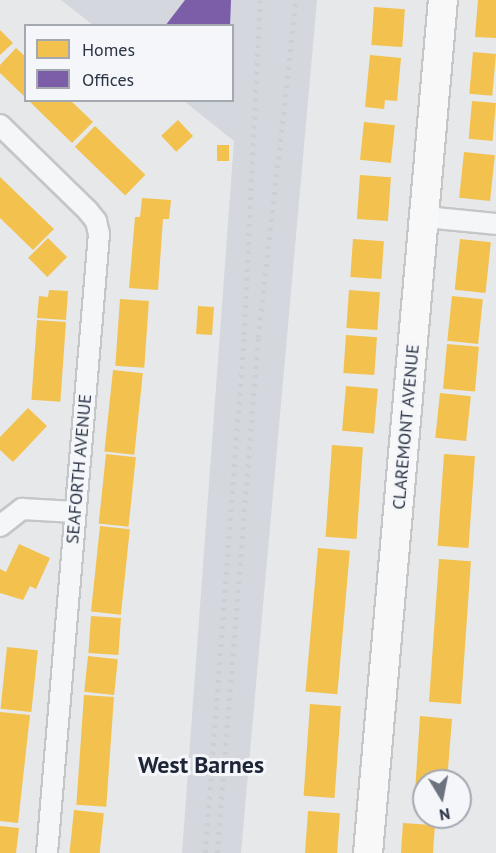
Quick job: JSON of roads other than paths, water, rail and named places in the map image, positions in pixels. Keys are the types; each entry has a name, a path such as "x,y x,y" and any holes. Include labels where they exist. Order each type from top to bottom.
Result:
{"street":[{"name":"CLAREMONT AVENUE","path":"368,853 443,0"},
{"name":"SEAFORTH AVENUE","path":"0,125 88,211 96,221 99,234 47,853"},
{"path":"425,217 496,224"},
{"path":"0,526 22,509 75,512"}],"railway":[{"path":"205,853 244,335 260,0"},
{"path":"217,853 258,338 296,0"}],"district":[{"name":"West Barnes","path":"201,765"}]}
